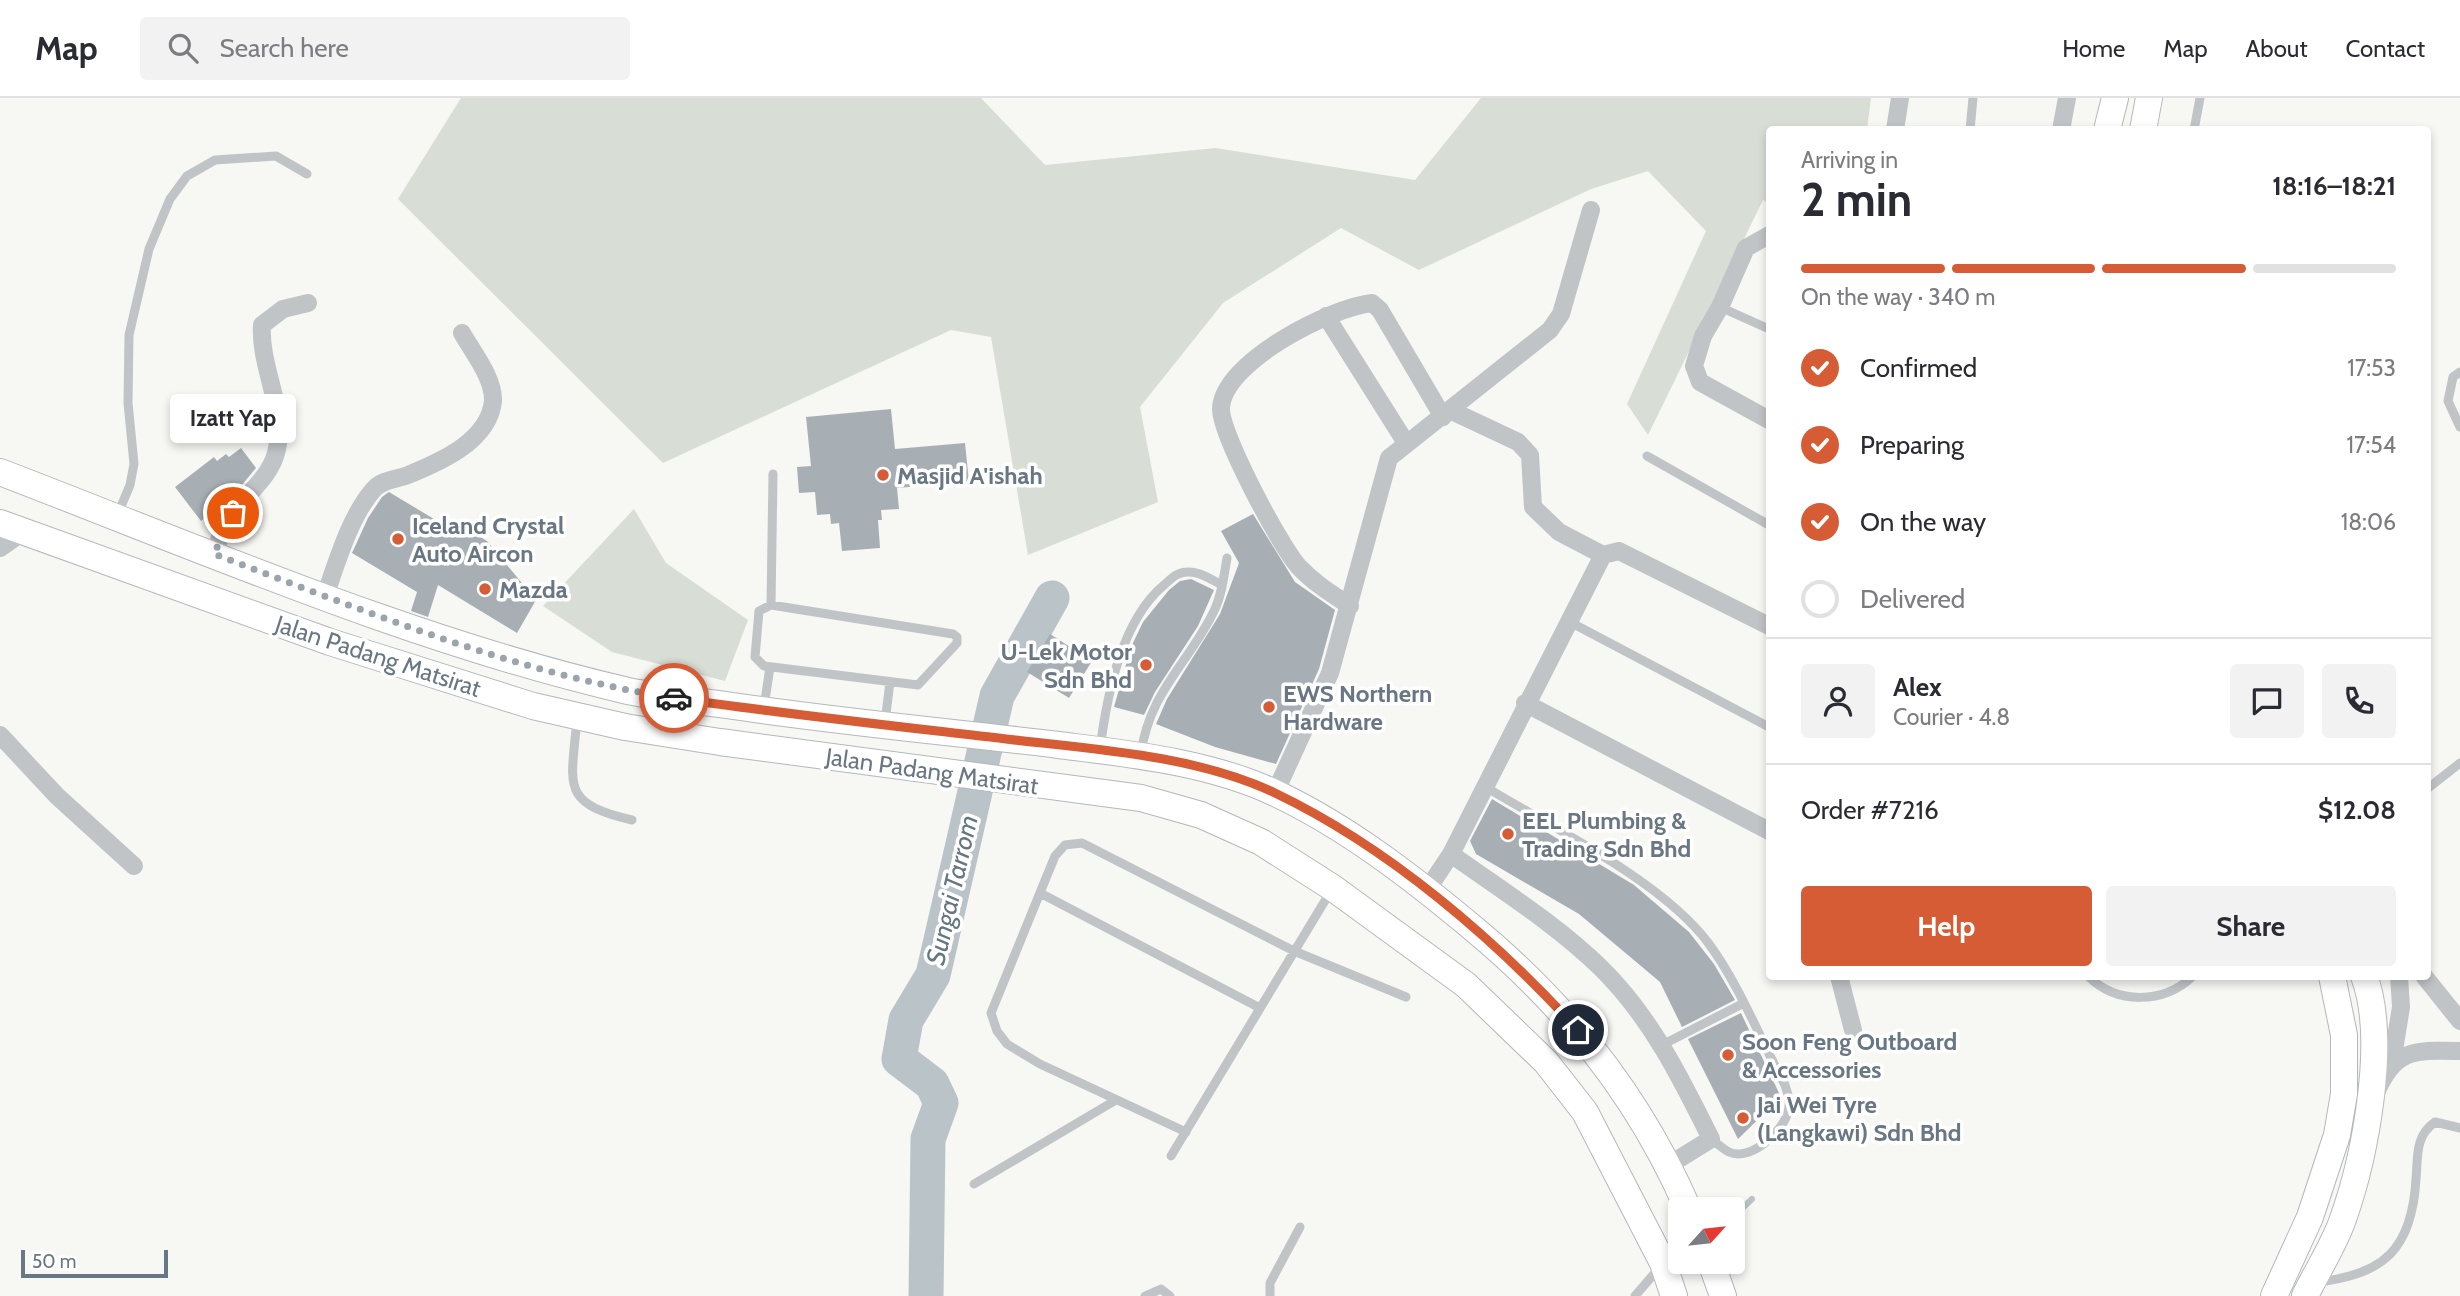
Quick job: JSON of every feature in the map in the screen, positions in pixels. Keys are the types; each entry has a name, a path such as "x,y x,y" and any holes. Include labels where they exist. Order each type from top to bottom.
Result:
{"main road":[{"path":"2109,126 2115,98"},
{"path":"2144,126 2149,98"},
{"name":"Jalan Padang Matsirat","path":"0,472 325,596 544,669 634,692 764,711 1141,756 1224,775 1275,793 1334,825 1427,890 1523,970 1578,1030 1615,1076 1669,1165 1683,1197"},
{"name":"Jalan Padang Matsirat","path":"11,527 330,642 533,706 720,743 826,755 946,774 1140,799 1201,815 1261,842 1333,888 1466,985 1546,1062 1584,1112 1663,1264 1674,1296"},
{"path":"2274,1296 2310,1217 2337,1135 2344,1094 2344,1035 2333,980"},
{"path":"2308,1289 2343,1220 2371,1107 2373,1027 2365,980"},
{"path":"1715,1274 1723,1296"}],"street":[{"path":"1896,126 1900,98"},
{"path":"2062,126 2067,98"},
{"path":"1275,793 1330,673 1389,458 1448,414 1556,323 1591,210"},
{"path":"1766,236 1746,248 1696,354 1697,377 1700,382 1766,418"},
{"path":"214,554 233,513 267,472 276,453 279,432 262,348 262,325 283,309 308,303"},
{"path":"1350,606 1313,581 1279,539 1226,431 1221,409 1225,392 1253,360 1326,316 1372,303 1380,310 1448,414 1518,442 1530,455 1533,507 1559,532 1603,555 1619,551 1766,624"},
{"path":"1326,316 1406,443"},
{"path":"325,596 359,514 373,490 382,482 405,476 453,453 480,430 487,417 493,400 485,373 462,333"},
{"path":"0,548 11,527"},
{"path":"1427,890 1451,854 1525,703 1603,555"},
{"path":"1525,703 1766,829"},
{"path":"0,734 57,796 134,866"},
{"path":"1451,854 1555,929 1601,968 1636,1007 1662,1045 1711,1139 1669,1165"},
{"path":"1840,980 1853,1030"},
{"path":"2371,1107 2392,1063 2401,1007 2399,980"},
{"path":"2427,980 2460,1021"},
{"path":"2392,1063 2410,1053 2460,1051"}],"lane":[{"path":"1970,126 1973,98"},
{"path":"2195,126 2200,98"},
{"path":"117,517 130,485 134,464 128,402 129,335 149,249 170,199 187,176 215,160 276,156 307,174"},
{"path":"1720,307 1766,328"},
{"path":"2460,372 2454,377 2448,401 2460,427"},
{"path":"1647,456 1766,523"},
{"path":"771,605 773,474"},
{"path":"1141,756 1144,730 1155,703 1216,608 1227,558"},
{"path":"1100,750 1106,709 1137,614 1151,595 1181,573 1195,573 1222,585"},
{"path":"771,605 957,637 957,643 918,685 770,667 758,663 755,657 759,611 771,605"},
{"path":"1568,621 1766,725"},
{"path":"764,711 770,667"},
{"path":"885,726 890,682"},
{"path":"578,716 573,781 582,803 600,813 632,820"},
{"path":"2431,786 2460,763"},
{"path":"1484,786 1632,876 1667,902 1709,944 1785,1085 1790,1101 1787,1115 1775,1134 1756,1149 1742,1154 1730,1153 1711,1139"},
{"path":"1186,1132 1040,1064 1007,1044 997,1031 991,1013 1055,856 1065,845 1082,843 1294,951 1406,997"},
{"path":"1171,1156 1333,888"},
{"path":"1040,892 1260,1008"},
{"path":"2092,980 2099,988 2124,996 2146,998 2163,997 2187,980"},
{"path":"1662,1045 1742,1004"},
{"path":"974,1184 1116,1100"},
{"path":"2308,1289 2369,1272 2388,1256 2400,1242 2409,1223 2414,1202 2418,1146 2424,1130 2435,1122 2460,1128"},
{"path":"1270,1296 1270,1283 1300,1227"},
{"path":"1635,1296 1663,1264"},
{"path":"1145,1296 1161,1289 1170,1296"}],"shaded area":[{"path":"461,98 981,98 1045,165 1216,148 1415,180 1481,98 1871,98 1867,126 1766,126 1766,202 1763,200 1648,435 1627,404 1706,231 1648,171 1591,189 1419,270 1341,228 1223,303 1140,407 1158,502 1028,555 991,337 951,330 663,463 398,199"},
{"path":"634,509 666,563 748,620 725,681 612,652 543,606"}],"building":[{"name":"Masjid A'ishah","path":"891,409 895,449 965,443 969,482 897,488 899,509 881,510 882,520 878,520 880,548 842,551 839,523 831,524 830,514 817,515 815,492 799,493 797,467 811,466 806,417"},
{"path":"241,448 256,468 231,498 201,521 175,487 214,457 217,461 226,454 229,457"},
{"path":"389,492 454,531 458,523 487,541 536,600 517,633 438,585 428,617 411,611 417,592 352,553 368,518 382,497"},
{"path":"1253,514 1295,582 1335,610 1319,669 1276,764 1215,747 1156,724 1167,699 1220,614 1239,563 1221,531"},
{"name":"U-Lek Motor Sdn Bhd","path":"1191,579 1214,590 1198,626 1155,692 1144,715 1114,707 1131,647 1143,622 1169,590 1180,581"},
{"path":"1050,634 1092,661 1069,698 1027,672"},
{"path":"1492,799 1634,885 1689,932 1714,964 1735,1000 1682,1027 1660,982 1579,914 1476,854 1470,841"},
{"path":"1741,1013 1781,1097 1738,1139 1688,1039"}],"waterway":[{"name":"Sungai Tarrom","path":"926,1296 928,1139 941,1103 932,1084 899,1059 906,1020 933,975 997,696 1052,598"},
{"path":"1745,1206 1752,1199"}],"way so far":[{"path":"233,513 214,554 470,646 544,669 634,692 674,698"}],"place":[{"name":"Masjid A'ishah","path":"883,475"},
{"name":"Izatt Yap","path":"233,513"},
{"name":"Iceland Crystal Auto Aircon","path":"398,539"},
{"name":"Mazda","path":"485,589"},
{"name":"U-Lek Motor Sdn Bhd","path":"1146,665"},
{"name":"EWS Northern Hardware","path":"1269,707"},
{"name":"EEL Plumbing & Trading Sdn Bhd","path":"1508,834"},
{"name":"Soon Feng Outboard & Accessories","path":"1728,1055"},
{"name":"Jai Wei Tyre (Langkawi) Sdn Bhd","path":"1743,1118"}],"route":[{"path":"674,698 809,717 1141,756 1224,775 1264,788 1334,825 1427,890 1523,970 1578,1030"}]}
